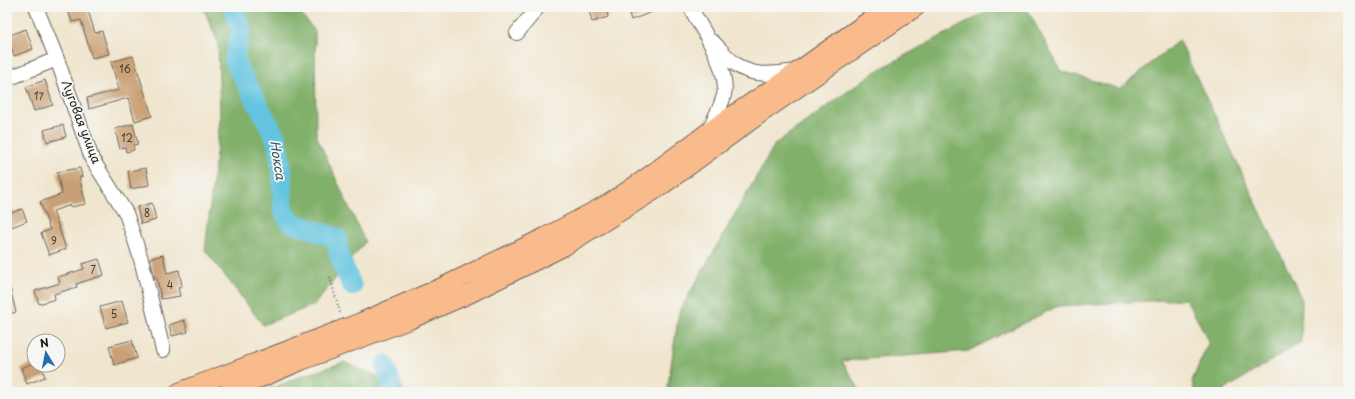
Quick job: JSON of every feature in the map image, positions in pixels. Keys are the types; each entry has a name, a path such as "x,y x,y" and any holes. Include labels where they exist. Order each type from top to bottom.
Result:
{"main road":[{"path":"179,392 361,322 442,287 545,237 611,202 708,132 798,71 888,7"},
{"path":"228,392 301,361 409,320 468,294 563,247 660,187 764,111 916,7"}],"street":[{"name":"Луговая улица","path":"36,7 57,59 92,159 126,213 141,259 163,350"},
{"path":"517,33 538,7"},
{"path":"691,7 693,14 708,38 723,72 726,84 724,95 708,132"},
{"path":"708,38 737,66 749,72 764,74 798,71"},
{"path":"7,79 57,59"}],"path":[{"path":"330,277 340,313"}],"green space":[{"path":"203,7 295,7 315,31 316,135 365,242 314,305 263,325 205,250 220,119 218,43"},
{"path":"996,7 1026,7 1061,71 1120,89 1179,40 1302,300 1301,342 1221,392 1195,392 1192,381 1209,341 1186,299 1058,306 968,351 842,361 861,392 667,392 679,312 775,144 876,71"},
{"path":"344,362 383,379 384,392 263,392 294,379"}],"building":[{"path":"67,7 87,7 95,33 102,31 109,54 92,58 81,20 72,22"},
{"path":"599,7 606,7 608,17 592,22 589,10"},
{"path":"627,7 663,7 663,8 631,20"},
{"path":"26,29 33,49 14,56 7,36"},
{"path":"133,56 152,116 135,121 128,98 89,109 87,98 119,90 111,62"},
{"path":"45,80 53,105 34,111 26,87"},
{"path":"133,124 138,144 133,145 134,150 126,152 125,147 120,149 115,129"},
{"path":"63,125 66,137 47,142 44,130"},
{"path":"80,168 82,177 79,177 86,204 71,207 71,205 53,211 66,249 49,255 41,233 50,230 40,202 62,194 57,172"},
{"path":"146,168 149,185 131,189 128,171"},
{"path":"152,203 156,220 141,224 137,207"},
{"path":"22,209 27,221 9,228 7,223 7,214"},
{"path":"163,255 167,273 179,270 182,286 178,287 180,296 161,299 157,278 155,279 150,258"},
{"path":"99,259 104,275 76,284 77,287 54,294 55,299 39,304 35,291 60,283 58,277 84,269 82,264"},
{"path":"7,288 10,288 16,312 7,315"},
{"path":"122,301 128,322 106,328 100,307"},
{"path":"184,320 188,332 172,336 169,325"},
{"path":"132,340 137,358 114,365 109,346"},
{"path":"26,366 26,373 44,373 45,377 27,384 21,368"}],"waterway":[{"name":"Нокса","path":"233,7 241,30 234,60 277,140 282,171 283,210 290,222 337,238 339,255 352,286"},
{"name":"Нокса","path":"385,365 394,392"}]}
